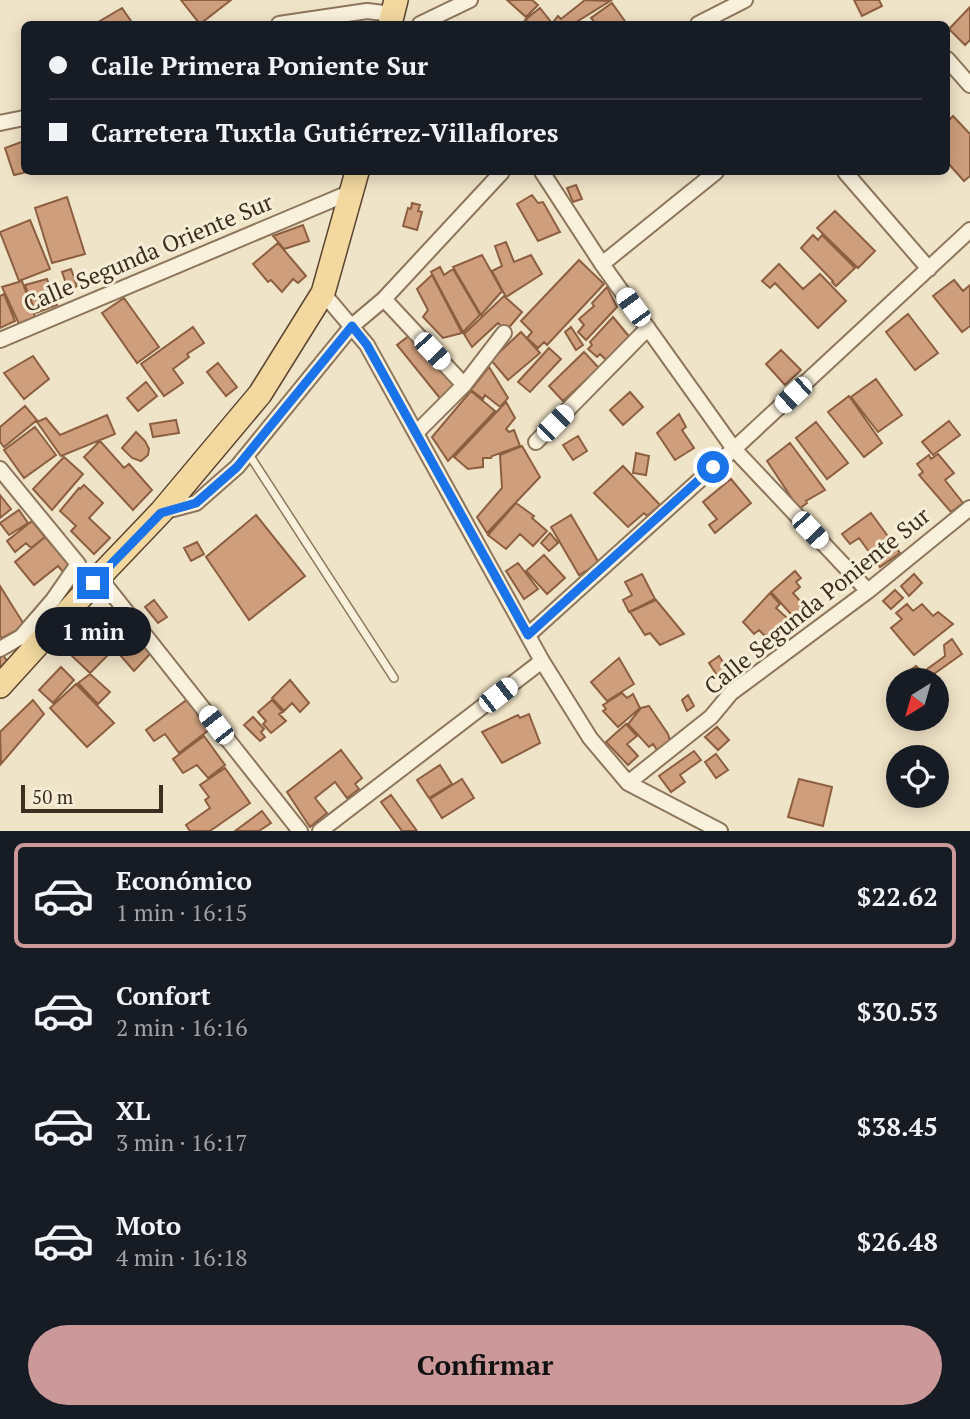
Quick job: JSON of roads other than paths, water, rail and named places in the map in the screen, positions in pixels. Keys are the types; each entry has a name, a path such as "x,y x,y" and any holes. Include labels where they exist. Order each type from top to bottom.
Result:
{"main road":[{"path":"0,686 30,640 99,577 161,513 260,394 323,293 354,182"}],"street":[{"path":"426,21 470,0"},
{"path":"704,21 744,0"},
{"path":"294,21 368,6 393,13"},
{"path":"950,62 970,85"},
{"path":"0,123 21,119"},
{"path":"161,513 196,503 237,467 352,326 384,299 499,175"},
{"path":"544,175 602,264 734,449 867,591"},
{"path":"602,264 712,175"},
{"path":"848,175 929,269"},
{"name":"Calle Segunda Oriente Sur","path":"0,340 354,182"},
{"path":"528,635 970,230"},
{"path":"323,293 367,345 542,661 590,738 628,783 720,831"},
{"path":"384,299 464,385"},
{"path":"536,442 648,328"},
{"path":"416,433 464,385 504,333"},
{"path":"0,469 78,564 30,640 0,649"},
{"name":"Calle Segunda Poniente Sur","path":"628,783 711,717 731,693 867,591 970,508"},
{"path":"99,577 300,831"},
{"path":"320,831 542,661"}],"lane":[{"path":"248,453 394,678"}]}
